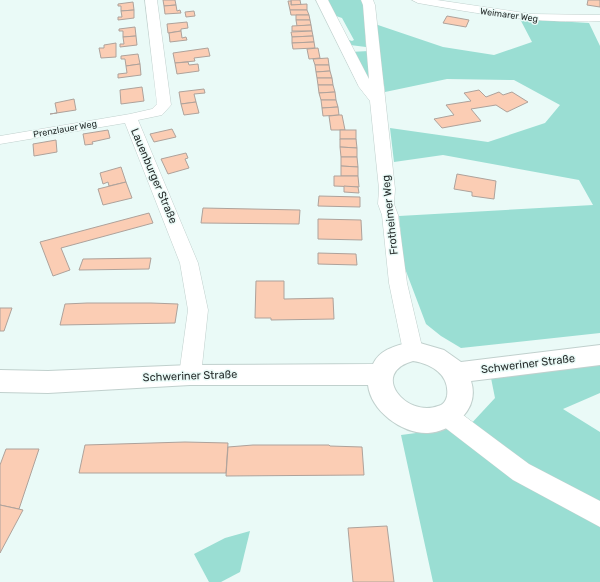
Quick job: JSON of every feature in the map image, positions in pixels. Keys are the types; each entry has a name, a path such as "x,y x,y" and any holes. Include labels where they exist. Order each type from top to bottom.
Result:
{"street":[{"name":"Lauenburger Straße","path":"151,0 164,105 157,112 130,118 189,263 198,310 190,375"},
{"path":"322,0 366,87 377,101"},
{"name":"Frotheimer Weg","path":"367,0 369,5 377,101 387,189 386,204 390,215 398,283 414,351"},
{"name":"Weimarer Weg","path":"418,0 511,16 566,20 600,18"},
{"path":"347,48 359,50 372,47"},
{"name":"Prenzlauer Weg","path":"0,140 130,118"},
{"path":"414,351 427,353 438,357 448,364 456,373 461,389 459,404 447,416 427,421 407,417 390,405 381,390 380,375 384,365 391,357 400,353 414,351"},
{"name":"Schweriner Straße","path":"456,373 600,355"},
{"name":"Schweriner Straße","path":"0,381 48,382 190,375 380,375"},
{"path":"447,416 520,472 600,514"}],"green space":[{"path":"329,0 363,0 366,47 350,45 346,39 352,41 354,40 342,18 333,15 326,3"},
{"path":"520,19 589,23 600,46 600,333 461,348 441,336 426,324 404,266 399,216 593,205 579,180 443,155 394,162 390,128 488,142 545,123 560,105 514,80 447,79 385,92 375,24 443,47 494,55 532,42"},
{"path":"369,51 369,82 350,52"},
{"path":"600,364 600,393 563,409 600,432 600,582 433,582 401,435 469,426 495,398 491,378"},
{"path":"250,531 240,572 221,582 209,582 194,554 225,538"}],"building":[{"path":"163,0 175,0 176,5 164,6"},
{"path":"291,0 300,0 301,5 291,5"},
{"path":"588,0 600,0 600,7 587,5"},
{"path":"288,1 291,1 291,5 307,4 307,10 290,10"},
{"path":"133,2 134,10 121,11 121,6 118,6 118,4"},
{"path":"176,5 177,11 180,10 181,13 165,14 164,6"},
{"path":"134,10 134,18 118,20 118,17 122,17 121,11"},
{"path":"290,10 307,10 309,15 291,15"},
{"path":"194,11 195,16 186,17 185,12"},
{"path":"296,15 309,15 310,20 296,20"},
{"path":"447,16 469,20 466,27 443,23"},
{"path":"296,20 310,20 311,25 297,26"},
{"path":"187,22 188,28 181,29 181,31 168,33 167,24"},
{"path":"311,25 312,31 292,31 292,26"},
{"path":"135,27 136,36 123,37 123,31 119,31 119,29"},
{"path":"181,31 182,38 186,37 187,40 170,42 169,33"},
{"path":"312,31 313,36 292,37 291,32"},
{"path":"136,36 137,45 120,47 120,44 124,44 123,37"},
{"path":"313,36 314,42 292,43 292,37"},
{"path":"314,42 315,48 293,49 292,43"},
{"path":"116,43 116,57 101,58 99,48 104,48 104,45"},
{"path":"208,48 210,56 194,58 195,61 175,63 173,53"},
{"path":"318,48 320,58 309,59 307,49"},
{"path":"138,54 140,64 126,66 125,59 121,59 121,56"},
{"path":"328,58 329,65 315,65 313,59"},
{"path":"188,62 189,65 198,64 199,71 177,74 175,63"},
{"path":"140,64 141,75 118,78 118,74 127,73 126,66"},
{"path":"315,65 329,65 330,71 316,72"},
{"path":"330,71 332,78 317,78 316,72"},
{"path":"317,78 332,78 333,85 318,85"},
{"path":"318,85 333,85 335,92 319,93"},
{"path":"142,87 144,101 121,104 120,90"},
{"path":"204,89 205,93 194,94 196,102 181,104 179,92"},
{"path":"479,90 486,97 499,92 503,95 512,92 528,102 507,112 496,105 471,109 481,121 442,128 434,119 454,115 446,105 471,101 464,93"},
{"path":"335,92 336,100 321,100 319,93"},
{"path":"74,99 76,110 57,113 55,103"},
{"path":"321,100 336,100 338,107 322,108"},
{"path":"196,102 199,113 184,115 181,104"},
{"path":"338,107 339,115 323,116 322,108"},
{"path":"342,115 345,130 331,130 329,116"},
{"path":"172,129 176,137 154,142 150,134"},
{"path":"108,130 110,138 85,145 83,134"},
{"path":"340,130 356,130 356,139 340,139"},
{"path":"340,139 356,139 357,148 340,147"},
{"path":"56,140 57,152 34,156 33,144"},
{"path":"340,147 357,148 357,157 341,157"},
{"path":"186,153 188,158 185,159 189,168 168,174 161,159"},
{"path":"341,157 357,157 358,167 341,166"},
{"path":"341,166 358,167 358,176 341,176"},
{"path":"121,167 126,182 109,186 108,182 103,184 100,173"},
{"path":"457,174 496,181 494,199 472,196 472,192 454,189"},
{"path":"334,176 358,176 359,187 334,186"},
{"path":"126,182 132,198 103,205 98,189"},
{"path":"344,186 358,187 359,193 344,192"},
{"path":"319,196 360,197 360,207 318,206"},
{"path":"203,208 300,210 299,224 201,223"},
{"path":"149,213 153,223 61,248 70,270 53,276 40,242"},
{"path":"318,219 361,220 362,240 318,239"},
{"path":"318,253 356,254 357,265 318,264"},
{"path":"151,258 149,269 79,270 83,259"},
{"path":"256,281 284,281 284,299 333,298 334,319 271,320 271,318 255,318"},
{"path":"65,304 178,304 175,323 60,325"},
{"path":"0,308 12,308 4,331 0,331"},
{"path":"185,442 228,443 226,473 79,473 85,445"},
{"path":"253,445 329,445 362,447 364,475 226,476 228,447"},
{"path":"6,449 39,449 19,509 0,505 0,465"},
{"path":"0,505 23,510 0,553"},
{"path":"387,526 394,582 353,582 348,528"}]}
